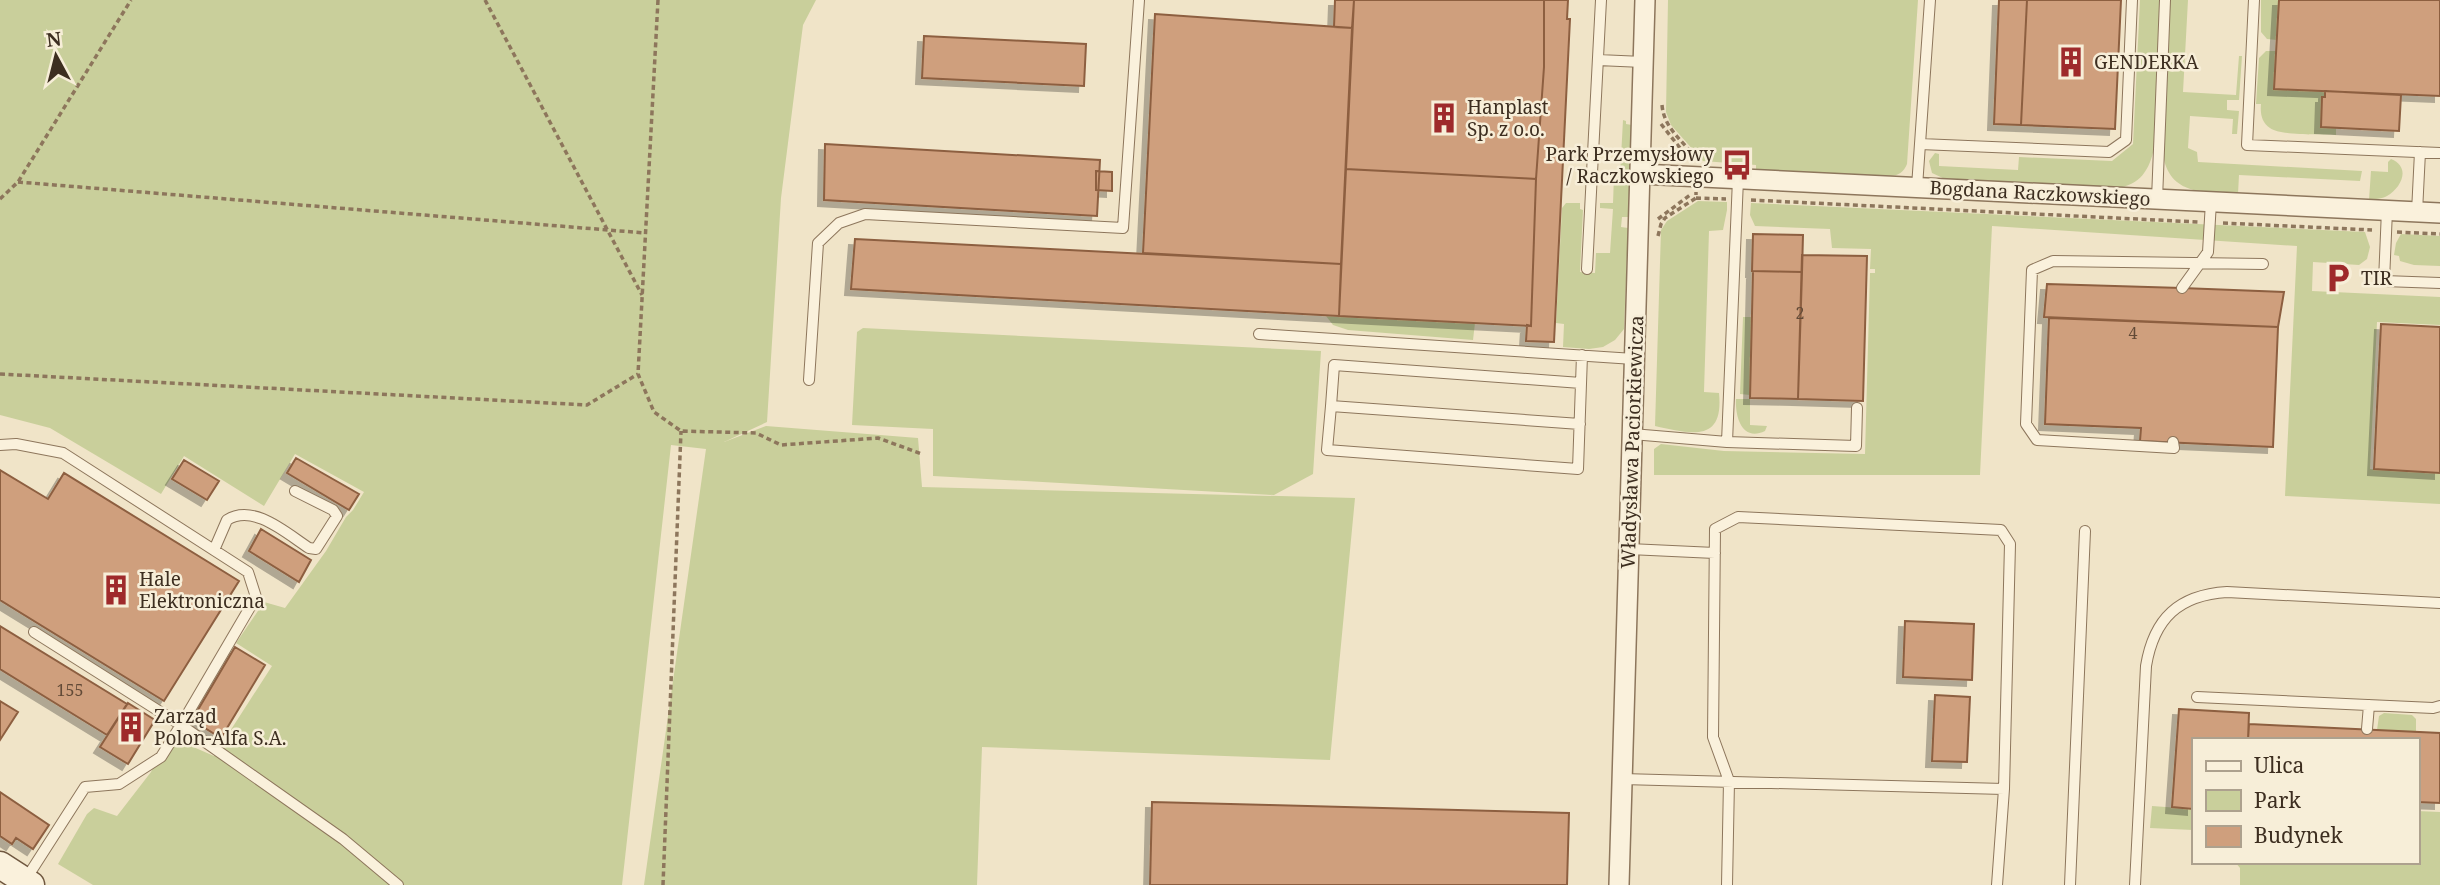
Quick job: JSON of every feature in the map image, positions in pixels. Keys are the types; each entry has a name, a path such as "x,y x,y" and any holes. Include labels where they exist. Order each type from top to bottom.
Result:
{"street":[{"name":"Władysława Paciorkiewicza","path":"1619,885 1645,0"},
{"name":"Bogdana Raczkowskiego","path":"1640,174 1691,183 1738,179 2440,213"},
{"path":"0,865 26,884"}],"lane":[{"path":"809,380 818,243 839,223 865,214 1123,228 1139,0"},
{"path":"1587,269 1601,0"},
{"path":"1917,187 1930,0"},
{"path":"1920,145 2109,152 2126,140 2132,0"},
{"path":"2157,199 2165,0"},
{"path":"2254,0 2247,145 2440,153"},
{"path":"1598,60 1643,62"},
{"path":"2417,212 2420,152"},
{"path":"1727,442 1738,179"},
{"path":"2182,288 2208,252 2211,202"},
{"path":"2387,210 2385,281 2440,283"},
{"path":"2173,442 2174,448 2037,440 2026,424 2032,270 2053,261 2263,264"},
{"path":"1259,334 1634,359"},
{"path":"1581,383 1334,365 1327,450 1578,470 1582,355"},
{"path":"1331,406 1580,424"},
{"path":"1632,434 1727,442 1856,446 1857,408"},
{"path":"0,444 16,444 63,453 248,572 256,597 161,757 119,784 85,787 26,884"},
{"path":"214,550 227,520 239,515 260,517 309,548 316,549 337,516 333,510 295,491"},
{"path":"1727,885 1729,781 1713,737 1715,553 1716,529 1738,517 2001,530 2010,544 2004,789 1997,885"},
{"path":"2070,885 2085,531"},
{"path":"1629,549 1715,553"},
{"path":"2134,885 2146,666 2154,634 2175,609 2193,597 2227,592 2440,603"},
{"path":"34,632 181,725 343,839 398,885"},
{"path":"2197,697 2433,708 2440,706"},
{"path":"2368,729 2369,705"},
{"path":"1622,779 2004,789"}],"path":[{"path":"0,199 18,182 131,0"},
{"path":"485,0 642,295"},
{"path":"658,0 638,374 654,412 681,430 756,433 781,445 878,438 922,454"},
{"path":"1691,183 1697,161 1668,127 1659,106 1663,128 1688,157 1691,183 1696,198"},
{"path":"18,182 645,233"},
{"path":"1658,240 1658,231 1665,218 1696,198 2440,234"},
{"path":"0,374 587,405 638,374"},
{"path":"663,885 681,430"}],"green space":[{"path":"0,0 816,0 803,25 781,198 767,422 724,442 766,426 918,438 922,487 1355,498 1330,760 982,747 977,885 644,885 706,449 671,445 622,885 93,885 58,864 87,814 94,808 117,816 151,772 168,736 214,756 272,666 236,643 264,602 285,608 364,492 295,454 264,506 184,456 161,494 50,428 0,415"},
{"path":"1668,0 1918,0 1907,164 1904,169 1890,176 1756,170 1756,165 1703,161 1671,125 1666,112"},
{"path":"2140,0 2161,0 2154,148 2147,169 2138,180 2116,188 1945,179 1932,173 1929,161 1935,153 1939,154 1939,166 2018,170 2019,157 2112,161 2133,144"},
{"path":"2170,0 2188,0 2183,92 2236,95 2239,56 2242,56 2239,100 2227,100 2227,110 2239,111 2237,134 2232,134 2233,119 2190,116 2188,148 2197,152 2198,162 2362,171 2360,181 2239,175 2238,194 2201,192 2181,185 2173,178 2163,154"},
{"path":"2261,0 2279,0 2277,40 2267,39 2261,32"},
{"path":"2266,51 2276,51 2275,89 2325,91 2325,97 2322,98 2321,127 2336,128 2336,135 2275,131 2265,124 2261,115 2261,104 2256,104 2259,58"},
{"path":"1623,120 1632,125 1628,217 1622,217 1621,227 1628,228 1624,329 1615,340 1603,347 1563,347 1564,324 1556,323 1562,208 1566,203 1580,203 1580,209 1583,210 1580,272 1595,273 1596,253 1610,253 1613,209 1600,208 1600,203 1613,203 1614,176 1620,176"},
{"path":"2391,159 2401,167 2402,177 2397,188 2387,196 2369,200 2371,171 2388,172 2388,162"},
{"path":"1698,201 1727,202 1727,210 1723,230 1709,231 1704,392 1719,393 1719,409 1710,428 1692,432 1655,426 1661,230 1667,221"},
{"path":"1751,203 2365,232 2370,247 2367,259 2359,265 2313,262 2312,291 2440,297 2440,325 2377,322 2370,469 2440,473 2440,504 2285,496 2297,246 1992,226 1980,475 1654,475 1654,449 1661,444 1724,451 1865,454 1870,273 1875,273 1875,269 1870,269 1871,249 1832,248 1830,229 1755,226 1750,215"},
{"path":"2401,234 2440,236 2440,266 2414,265 2400,261 2399,256 2394,255"},
{"path":"1326,316 1475,323 1473,340 1348,330 1333,325"},
{"path":"1743,317 1752,317 1750,395 1740,394"},
{"path":"863,328 1321,351 1313,474 1274,495 933,476 933,429 852,425 857,332"},
{"path":"1736,399 1750,399 1750,425 1767,426 1765,431 1757,434 1745,430 1739,420"},
{"path":"2384,713 2412,715 2416,719 2416,732 2377,730 2379,716"},
{"path":"2152,806 2192,809 2192,830 2150,828"},
{"path":"2419,811 2440,812 2440,885 2240,885 2240,868 2237,864 2419,864"}],"building":[{"path":"1335,0 1354,0 1352,28 1334,27"},
{"name":"Hanplast Sp. z o.o.","path":"1354,0 1544,0 1544,67 1536,179 1346,169"},
{"path":"1544,0 1568,0 1567,19 1570,19 1554,342 1526,341 1527,325 1531,326 1536,179 1544,67"},
{"path":"1999,0 2027,0 2021,125 1994,124"},
{"name":"GENDERKA","path":"2027,0 2121,0 2115,129 2021,125"},
{"path":"2279,0 2440,0 2440,96 2274,89"},
{"path":"1155,14 1352,28 1341,264 1143,253"},
{"path":"924,36 1086,44 1084,86 922,78"},
{"path":"2325,91 2401,95 2399,131 2321,127 2322,97 2325,97"},
{"path":"825,144 1100,160 1097,216 824,200"},
{"path":"1346,169 1536,179 1531,326 1339,316"},
{"path":"1096,171 1112,172 1112,191 1096,190"},
{"path":"1753,234 1803,235 1802,272 1752,271"},
{"path":"855,239 1341,264 1339,316 851,289"},
{"path":"1802,255 1867,256 1863,401 1798,399"},
{"path":"1753,271 1802,272 1798,399 1750,398"},
{"path":"2047,284 2284,292 2278,327 2044,317"},
{"path":"2049,318 2278,327 2273,447 2140,441 2141,428 2045,424"},
{"path":"2381,324 2440,327 2440,473 2374,469"},
{"path":"296,458 359,494 349,510 287,473"},
{"path":"184,460 219,481 207,500 172,479"},
{"name":"Hale Elektroniczna","path":"0,470 48,499 64,473 239,581 164,701 0,600"},
{"path":"261,529 311,560 299,582 249,551"},
{"path":"1905,621 1974,624 1972,680 1903,677"},
{"path":"0,626 127,704 107,735 0,669"},
{"path":"235,647 265,665 221,738 192,720"},
{"path":"1935,695 1970,697 1967,762 1932,761"},
{"path":"0,701 18,712 0,740"},
{"name":"Zarząd Polon-Alfa S.A.","path":"128,703 155,720 128,764 100,747"},
{"path":"2179,709 2249,713 2248,738 2192,738 2192,809 2172,807"},
{"path":"2249,724 2440,733 2440,803 2419,802 2419,738 2248,738"},
{"path":"0,792 49,825 33,849 16,838 12,844 0,836"},
{"path":"1152,802 1569,813 1567,885 1150,885"}],"place":[{"name":"GENDERKA","path":"2071,62"},
{"name":"Hanplast Sp. z o.o.","path":"1444,118"},
{"name":"Park Przemysłowy / Raczkowskiego","path":"1737,165"},
{"name":"TIR","path":"2338,278"},
{"name":"Hale Elektroniczna","path":"116,590"},
{"name":"Zarząd Polon-Alfa S.A.","path":"131,727"}]}
